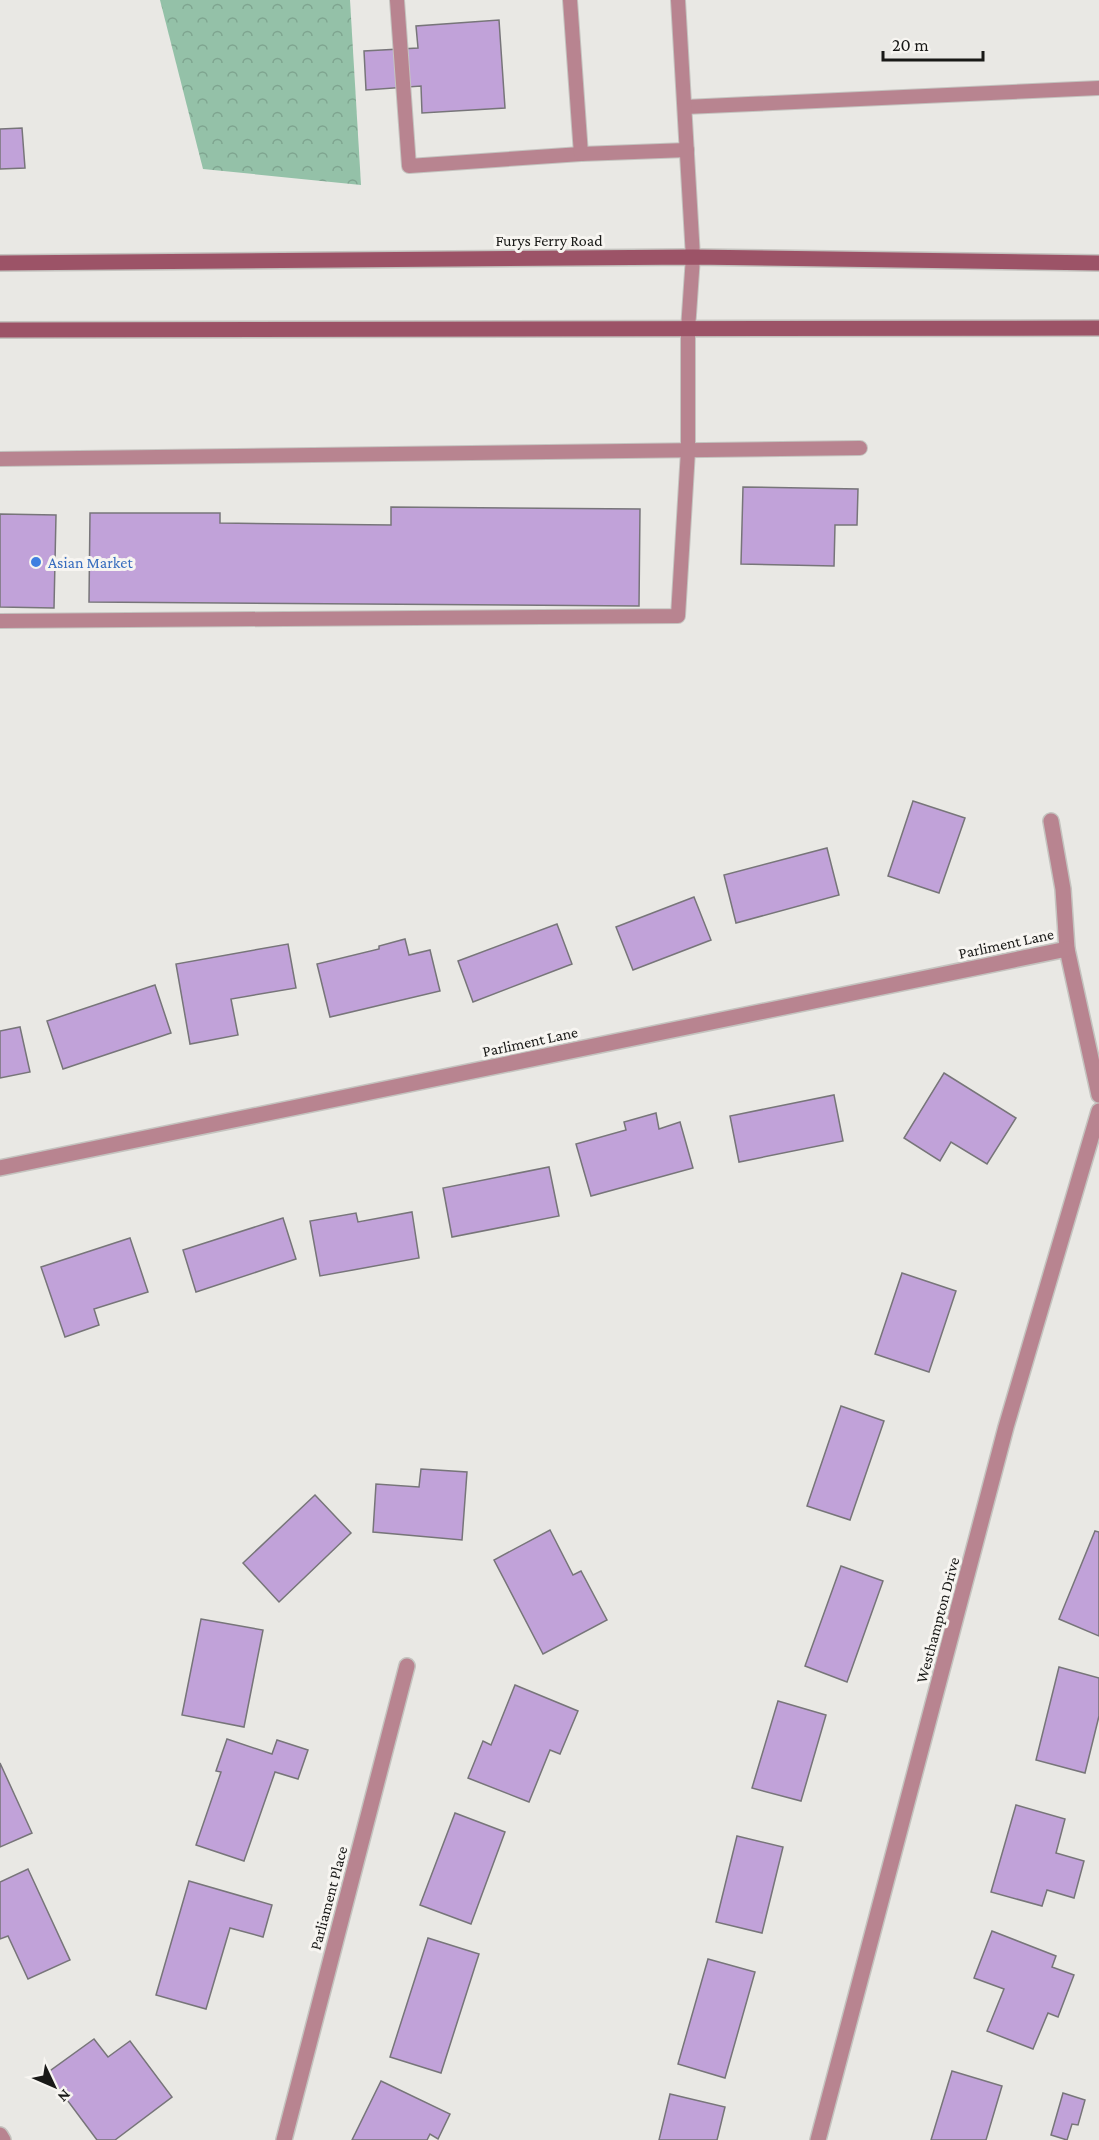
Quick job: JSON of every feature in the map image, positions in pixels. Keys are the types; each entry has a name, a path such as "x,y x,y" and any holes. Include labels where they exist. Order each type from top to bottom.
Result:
{"main road":[{"name":"Furys Ferry Road","path":"0,263 693,257 1099,263"},
{"path":"0,330 1099,328"}],"street":[{"path":"1051,821 1063,889 1067,949 1099,1095"},
{"name":"Parliment Lane","path":"0,1168 1067,949"},
{"name":"Westhampton Drive","path":"818,2140 1006,1427 1099,1111"},
{"name":"Parliament Place","path":"284,2140 407,1666"},
{"path":"0,2135 3,2140"}],"lane":[{"path":"397,0 409,166 581,154 687,150"},
{"path":"570,0 581,154"},
{"path":"0,621 678,616 688,451 688,329 693,257 678,0"},
{"path":"685,107 1099,88"},
{"path":"0,459 860,448"}],"green space":[{"path":"160,0 350,0 361,185 203,169"}],"building":[{"path":"499,20 505,108 422,113 421,86 366,90 364,51 418,48 416,26"},
{"path":"22,128 25,168 0,169 0,129"},
{"path":"743,487 858,489 857,525 835,525 834,566 741,564"},
{"path":"391,507 640,509 639,606 89,602 90,513 220,513 220,523 391,525"},
{"path":"0,514 56,515 54,608 0,607"},
{"path":"913,801 965,818 939,893 888,876"},
{"path":"827,848 839,895 736,923 724,875"},
{"path":"694,897 711,940 633,970 616,927"},
{"path":"557,924 572,964 473,1002 458,961"},
{"path":"405,939 409,955 430,950 440,991 330,1017 317,964 379,949 379,946"},
{"path":"288,944 296,988 231,999 238,1035 190,1044 176,964"},
{"path":"155,985 171,1033 63,1069 47,1021"},
{"path":"20,1027 30,1072 0,1078 0,1031"},
{"path":"944,1073 1016,1118 987,1164 951,1142 940,1161 904,1138"},
{"path":"834,1095 843,1141 739,1162 730,1116"},
{"path":"656,1113 659,1129 680,1122 693,1168 591,1196 576,1144 626,1130 624,1122"},
{"path":"549,1167 559,1216 452,1237 443,1188"},
{"path":"412,1212 419,1258 320,1276 310,1221 356,1213 358,1222"},
{"path":"283,1218 296,1259 196,1292 183,1250"},
{"path":"130,1238 148,1292 94,1309 99,1325 65,1337 41,1267"},
{"path":"902,1273 956,1291 929,1372 875,1354"},
{"path":"841,1406 884,1421 850,1520 807,1506"},
{"path":"421,1469 467,1472 462,1540 373,1532 376,1484 419,1487"},
{"path":"315,1495 351,1533 279,1602 243,1563"},
{"path":"550,1530 573,1575 581,1571 607,1620 543,1654 494,1560"},
{"path":"1095,1531 1099,1532 1099,1636 1059,1619"},
{"path":"841,1566 883,1581 847,1682 805,1666"},
{"path":"201,1619 263,1630 244,1727 182,1715"},
{"path":"1059,1667 1099,1678 1099,1716 1085,1773 1036,1760"},
{"path":"515,1685 578,1711 560,1754 550,1750 529,1802 468,1778 483,1741 491,1745"},
{"path":"778,1701 826,1715 801,1801 752,1788"},
{"path":"227,1739 272,1754 277,1740 308,1750 298,1779 275,1772 244,1861 196,1845 221,1772 216,1771"},
{"path":"0,1763 32,1833 0,1847"},
{"path":"1016,1805 1065,1819 1056,1853 1084,1861 1074,1898 1047,1890 1042,1906 991,1892"},
{"path":"455,1813 505,1832 471,1924 420,1905"},
{"path":"737,1836 783,1847 762,1933 716,1922"},
{"path":"28,1869 70,1960 28,1979 8,1936 0,1939 0,1882"},
{"path":"189,1881 272,1905 263,1937 230,1928 206,2009 156,1995"},
{"path":"992,1931 1056,1956 1052,1967 1074,1975 1058,2017 1048,2013 1033,2049 987,2031 1004,1989 974,1978"},
{"path":"428,1938 479,1954 441,2073 390,2057"},
{"path":"708,1959 755,1972 725,2078 678,2064"},
{"path":"94,2039 108,2057 130,2041 172,2097 115,2140 97,2140 47,2073"},
{"path":"952,2071 1002,2086 986,2140 931,2140"},
{"path":"381,2081 450,2114 438,2139 430,2134 427,2140 352,2140"},
{"path":"1063,2093 1085,2100 1078,2125 1072,2124 1067,2140 1051,2135"},
{"path":"670,2094 725,2107 717,2140 659,2140"}],"place":[{"name":"Asian Market","path":"36,562"}]}
